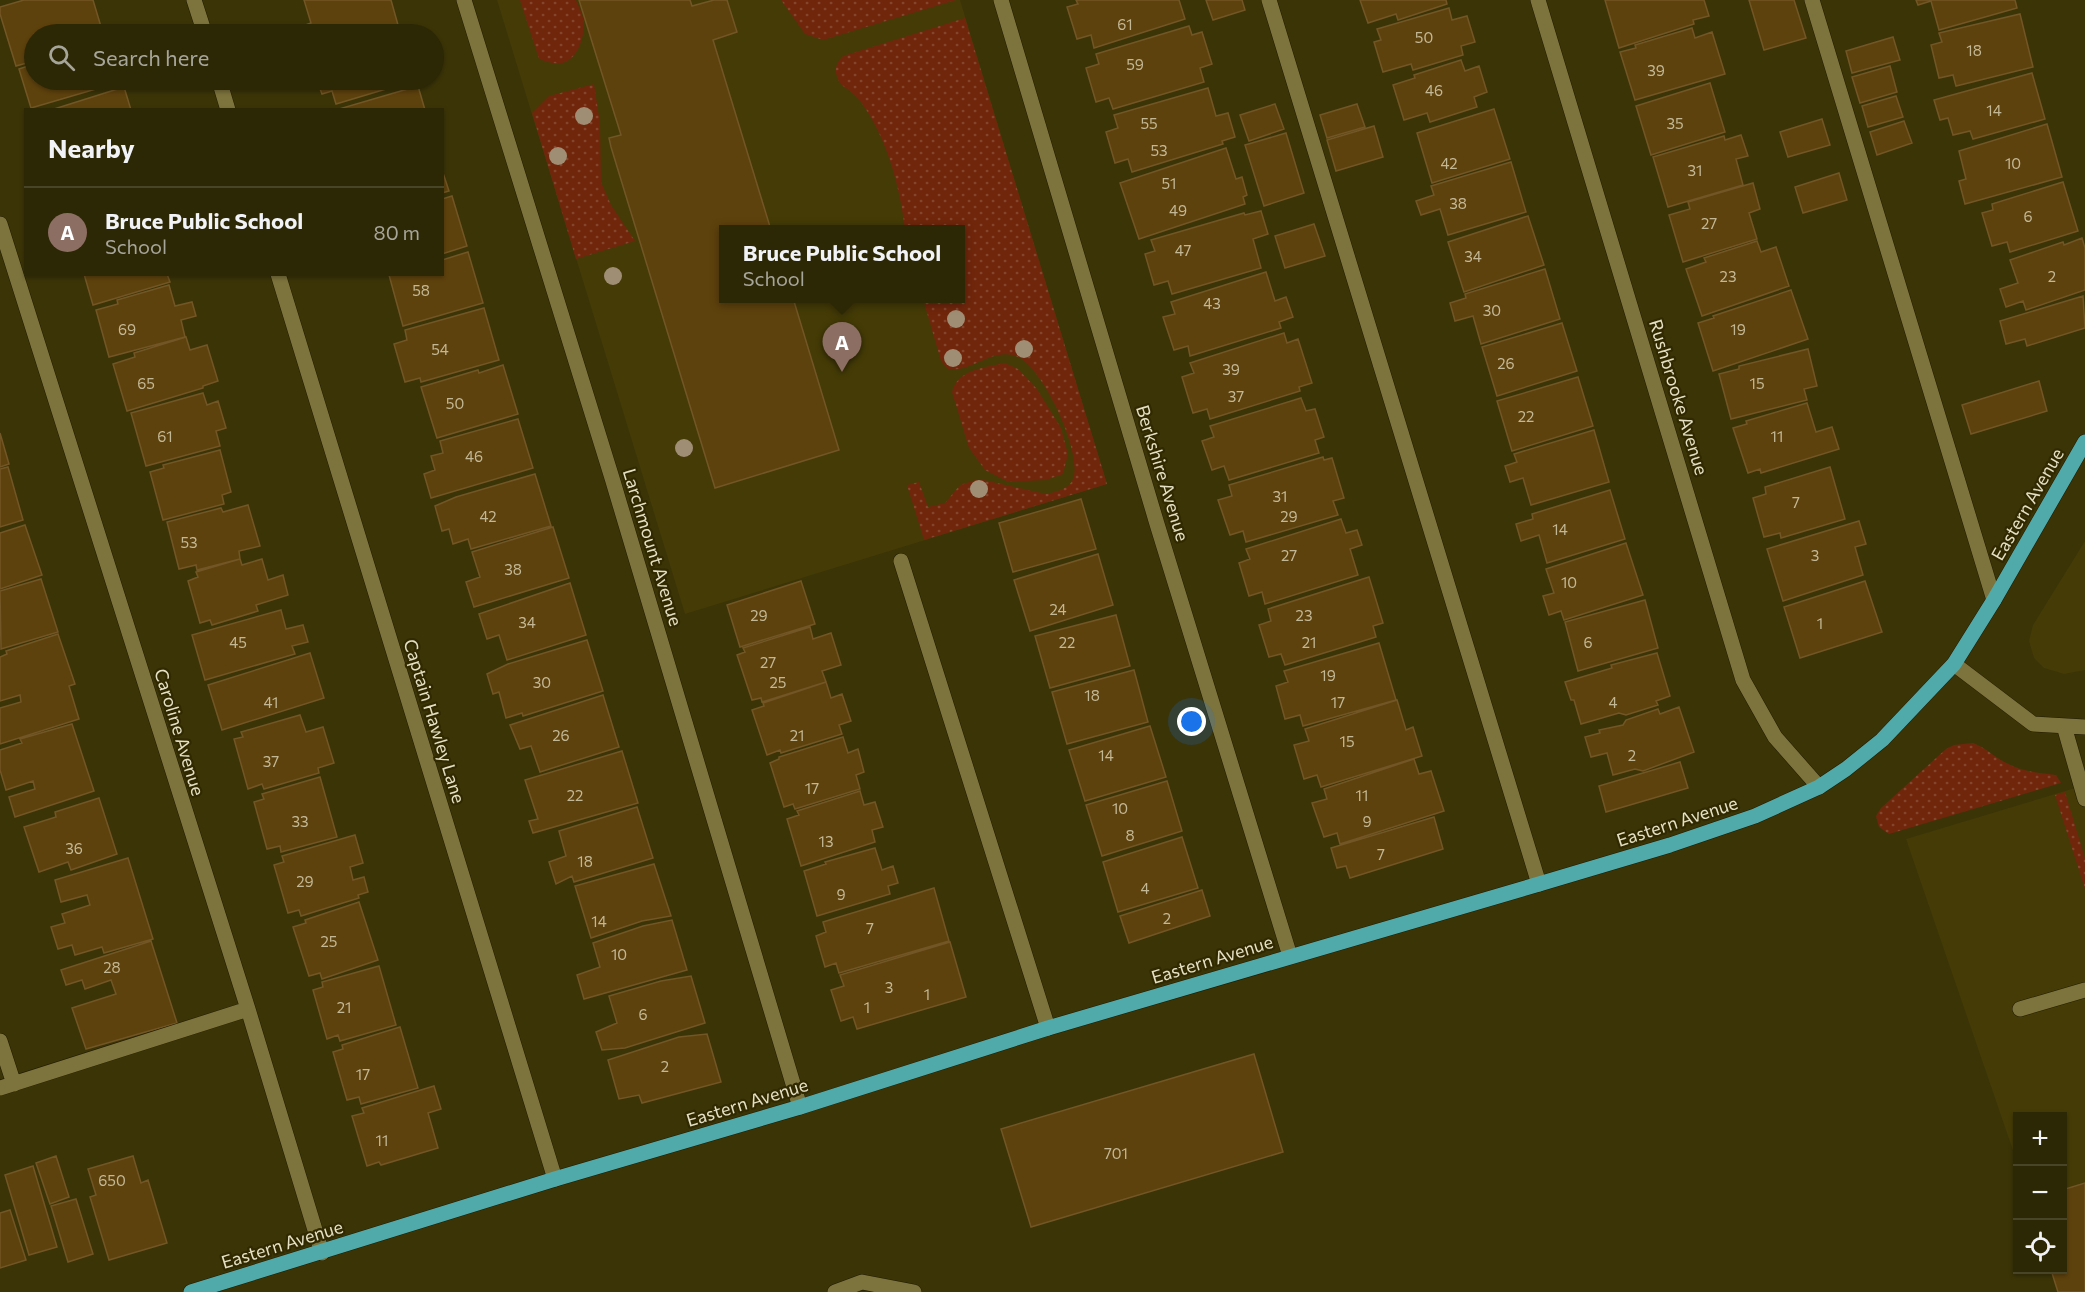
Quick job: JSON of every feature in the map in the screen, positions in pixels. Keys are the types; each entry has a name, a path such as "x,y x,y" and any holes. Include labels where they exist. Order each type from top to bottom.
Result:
{"main road":[{"name":"Eastern Avenue","path":"191,1292 555,1179 800,1107 1048,1028 1670,845 1755,816 1819,787 1846,769 1882,740 1954,664 1994,600 2085,442"}],"street":[{"path":"194,0 202,24"},
{"name":"Larchmount Avenue","path":"464,0 612,478 800,1107"},
{"name":"Berkshire Avenue","path":"1001,0 1157,524 1290,956"},
{"path":"1269,0 1539,884"},
{"name":"Rushbrooke Avenue","path":"1538,0 1743,680 1775,738 1819,787"},
{"path":"1812,0 1994,600"},
{"path":"222,90 227,108"},
{"name":"Caroline Avenue","path":"0,224 248,1009 322,1252"},
{"name":"Captain Hawley Lane","path":"279,276 555,1179"},
{"path":"901,561 1048,1028"},
{"path":"1954,664 2033,724 2085,727"},
{"path":"2064,726 2085,799"},
{"path":"2020,1009 2085,990"},
{"path":"0,1041 7,1086 248,1009"},
{"path":"835,1292 862,1282 914,1292"}],"shaded area":[{"path":"497,0 960,0 1107,484 685,614"},
{"path":"520,0 576,0 584,24 580,45 568,61 559,63 539,59"},
{"path":"781,0 956,0 823,40 805,34"},
{"path":"965,18 1107,484 924,540 907,485 919,482 928,507 945,503 960,485 979,479 1046,494 1054,492 1065,488 1071,482 1075,467 1067,432 1059,412 1039,377 1028,364 1018,357 1009,355 991,357 957,369 948,369 941,361 924,303 965,303 965,225 904,225 897,183 882,139 862,104 837,77 837,65 843,56"},
{"path":"594,84 600,123 601,182 611,205 635,241 576,259 532,113 549,96"},
{"path":"1005,363 1018,369 1037,389 1061,428 1068,454 1063,474 1046,480 1008,482 985,470 969,448 952,392 955,385 966,374"},
{"path":"2085,541 2085,670 2064,674 2044,668 2034,658 2029,641 2033,625"},
{"path":"1973,743 2014,767 2056,775 2061,783 1889,834 1879,827 1876,816 1881,808 1946,749 1954,745"},
{"path":"2085,785 2085,1292 2058,1292 2052,1274 2067,1274 2067,1112 2013,1112 2013,1150 1906,839"},
{"path":"2065,792 2085,858 2085,889 2055,795"}],"building":[{"path":"24,0 93,0 100,24 24,24 24,64 16,66 0,14 0,7"},
{"path":"304,0 391,0 398,24 308,24 311,23"},
{"path":"579,0 690,0 692,6 714,0 727,0 737,32 713,40 769,225 719,225 719,303 795,303 839,450 715,488 611,147 609,138 621,135"},
{"path":"1076,0 1179,0 1185,19 1094,48 1091,35 1077,39 1067,7 1078,4"},
{"path":"1206,0 1242,0 1245,10 1213,20"},
{"path":"1360,0 1446,0 1447,4 1398,20 1396,14 1368,23"},
{"path":"1605,0 1704,0 1709,16 1693,20 1694,24 1619,48"},
{"path":"1749,0 1794,0 1806,38 1764,50"},
{"path":"1916,0 2015,0 2017,8 1939,30 1931,1 1918,5"},
{"path":"1449,8 1452,20 1467,16 1475,42 1461,46 1463,55 1413,70 1411,64 1383,72 1374,42 1381,40 1377,29"},
{"path":"2020,14 2033,67 1956,86 1953,75 1939,78 1931,45 1942,42 1939,33"},
{"path":"1189,26 1192,35 1202,32 1212,64 1200,68 1204,82 1113,109 1109,98 1096,102 1086,68 1099,64 1096,54"},
{"path":"1692,28 1695,38 1712,32 1725,74 1635,100 1620,52 1636,48 1635,45"},
{"path":"1893,37 1900,60 1852,73 1846,51"},
{"path":"1461,60 1465,71 1479,66 1487,92 1474,97 1477,107 1430,122 1427,113 1404,120 1393,85 1415,78 1414,75"},
{"path":"1890,66 1897,92 1860,103 1852,77"},
{"path":"24,67 24,85 19,69"},
{"path":"2032,73 2045,119 1973,139 1970,131 1953,135 1948,118 1940,120 1934,100"},
{"path":"1710,83 1725,132 1651,155 1636,106"},
{"path":"1208,88 1216,116 1228,113 1235,137 1222,141 1223,144 1132,172 1128,159 1115,163 1106,132 1118,128 1114,115"},
{"path":"25,90 92,90 31,108"},
{"path":"114,90 125,90 130,108 57,108"},
{"path":"320,90 383,90 336,104 332,91 322,94"},
{"path":"404,90 419,90 424,108 342,108"},
{"path":"1896,96 1903,117 1868,127 1862,106"},
{"path":"1275,104 1284,129 1249,141 1240,115"},
{"path":"1357,104 1365,127 1327,138 1320,115"},
{"path":"1494,109 1510,159 1432,183 1417,133"},
{"path":"1822,119 1830,145 1788,157 1780,132"},
{"path":"1904,121 1912,143 1877,155 1870,132"},
{"path":"2047,124 2062,177 1965,204 1959,181 1966,179 1959,151"},
{"path":"1374,126 1383,157 1336,171 1327,140"},
{"path":"1286,133 1304,193 1264,206 1245,145"},
{"path":"1741,135 1748,156 1736,159 1743,185 1668,207 1653,157 1724,136 1725,140"},
{"path":"1226,148 1236,179 1242,177 1247,195 1243,197 1245,204 1139,239 1120,183"},
{"path":"1511,162 1526,212 1448,235 1440,209 1421,215 1416,201 1434,195 1431,186"},
{"path":"1839,173 1847,200 1803,213 1795,187"},
{"path":"444,176 449,191 444,192"},
{"path":"2063,182 2078,231 2010,252 2007,242 1992,246 1982,213 1993,210 1992,204"},
{"path":"1753,183 1760,209 1749,213 1757,239 1683,262 1669,215 1690,209 1688,202"},
{"path":"452,196 467,246 444,253 444,198"},
{"path":"1261,211 1268,234 1253,239 1261,268 1172,294 1168,281 1154,285 1145,254 1155,251 1151,240 1244,213 1245,215"},
{"path":"1528,216 1544,265 1464,292 1448,242"},
{"path":"1314,224 1325,256 1285,268 1275,236"},
{"path":"2082,238 2085,248 2085,290 2026,310 2023,301 2006,307 2000,289 2018,283 2010,260"},
{"path":"1757,241 1761,252 1776,247 1789,286 1702,316 1686,269 1706,262 1704,258"},
{"path":"468,252 483,303 403,326 389,276 444,276 444,259"},
{"path":"1545,269 1560,319 1481,344 1473,316 1455,321 1450,303 1466,298 1465,294"},
{"path":"1266,272 1275,301 1286,297 1293,317 1279,322 1281,328 1190,356 1188,346 1174,350 1163,317 1175,314 1171,302"},
{"path":"85,276 168,276 170,282 93,305"},
{"path":"169,285 175,306 192,302 196,316 181,320 185,337 109,357 96,310 118,304 117,300"},
{"path":"1791,290 1808,339 1713,371 1698,323"},
{"path":"2083,296 2085,328 2027,346 2025,339 2006,344 2000,321"},
{"path":"484,308 499,360 421,382 420,378 405,382 394,344 407,340 405,330"},
{"path":"1562,323 1577,371 1497,396 1482,347"},
{"path":"1284,333 1287,343 1298,339 1312,383 1299,387 1300,391 1210,419 1207,409 1193,413 1182,377 1194,373 1190,363"},
{"path":"186,337 190,350 207,345 218,381 203,386 203,388 127,411 113,364 135,357 134,353"},
{"path":"1808,349 1817,386 1804,389 1807,400 1731,419 1719,374 1739,369 1739,366"},
{"path":"503,365 518,414 437,438 421,387"},
{"path":"1578,377 1593,426 1512,451 1497,401"},
{"path":"2039,381 2047,411 1971,434 1962,405"},
{"path":"203,393 207,405 218,401 226,428 216,431 220,446 146,466 131,413"},
{"path":"1301,398 1306,411 1315,409 1324,437 1315,440 1319,453 1229,480 1224,466 1212,470 1202,441 1214,437 1210,426"},
{"path":"1807,403 1816,432 1832,427 1839,449 1761,473 1760,469 1748,473 1733,428 1747,424 1746,421"},
{"path":"518,419 533,468 431,498 424,474 435,470 431,456 443,453 440,441"},
{"path":"1594,430 1609,482 1531,505 1523,478 1510,482 1505,466 1517,462 1514,454"},
{"path":"0,433 9,464 0,467"},
{"path":"220,450 231,492 222,495 224,504 163,520 150,472 164,468 163,465"},
{"path":"1323,457 1324,460 1332,458 1344,498 1333,501 1338,515 1246,542 1243,531 1230,535 1218,500 1232,496 1229,485"},
{"path":"8,467 23,520 0,527 0,469"},
{"path":"1830,467 1845,519 1781,538 1780,533 1764,537 1753,498 1766,494 1765,487"},
{"path":"535,474 551,526 471,549 468,539 453,544 449,529 442,531 435,506 456,497"},
{"path":"1610,490 1625,539 1547,563 1539,535 1521,541 1516,524 1533,519 1532,514"},
{"path":"1081,499 1096,549 1013,572 999,523"},
{"path":"248,505 260,546 239,551 240,559 197,570 196,565 179,569 167,522 221,508 223,512"},
{"path":"1341,519 1346,533 1357,530 1362,545 1350,549 1358,575 1265,604 1262,592 1249,596 1239,563 1250,559 1246,549"},
{"path":"1859,521 1866,544 1855,547 1863,575 1783,601 1767,549"},
{"path":"25,525 42,575 0,589 0,533"},
{"path":"553,527 569,578 474,607 466,582 480,577 472,552"},
{"path":"1626,543 1643,595 1564,620 1561,611 1549,615 1543,596 1554,593 1546,569"},
{"path":"1098,554 1113,605 1030,631 1014,580"},
{"path":"240,559 242,565 262,559 268,580 283,575 288,595 256,605 258,611 212,625 210,620 200,623 188,581 198,577 196,572"},
{"path":"1369,577 1383,623 1373,626 1376,637 1285,665 1281,654 1269,657 1259,625 1271,621 1268,609"},
{"path":"41,579 58,632 1,649 0,591"},
{"path":"801,581 815,624 740,647 727,605"},
{"path":"1865,581 1882,632 1800,658 1784,607"},
{"path":"570,583 586,635 507,660 499,635 487,639 479,614"},
{"path":"1645,600 1658,648 1578,671 1565,622"},
{"path":"281,610 286,629 303,625 308,642 292,646 295,654 205,680 192,635"},
{"path":"1116,615 1130,666 1050,688 1035,636"},
{"path":"810,627 813,639 831,633 841,665 822,671 826,682 762,702 761,698 752,700 737,655 745,652 743,648"},
{"path":"58,634 75,684 69,686 79,719 0,744 0,708 21,702 20,695 0,701 0,657 7,654 6,651"},
{"path":"587,640 603,691 523,716 522,713 506,718 499,692 493,694 487,674 508,664"},
{"path":"1379,643 1396,700 1303,726 1300,715 1285,719 1276,686 1288,682 1284,671"},
{"path":"310,653 324,698 222,730 208,685"},
{"path":"1657,653 1670,696 1656,701 1658,705 1626,715 1619,713 1581,724 1574,700 1571,700 1565,682 1612,668 1611,665"},
{"path":"1134,670 1148,722 1067,744 1052,692"},
{"path":"826,682 831,698 842,694 851,721 839,725 842,734 781,753 780,750 767,755 752,710 764,706 763,703"},
{"path":"603,695 619,747 540,772 531,746 520,749 510,725"},
{"path":"1397,700 1406,730 1413,727 1422,756 1321,787 1317,775 1304,779 1294,745 1309,741 1305,729"},
{"path":"1679,707 1694,752 1643,771 1635,769 1613,775 1607,753 1591,757 1585,737 1600,733 1599,730 1623,725 1626,720 1658,709 1660,714"},
{"path":"300,715 306,732 323,727 334,763 318,768 319,773 264,789 262,784 248,789 234,739 243,737 241,732"},
{"path":"72,724 94,791 15,817 9,797 35,789 33,781 6,790 0,770 0,750 22,743 20,739"},
{"path":"1150,726 1166,777 1085,801 1069,750"},
{"path":"843,737 848,753 858,749 864,772 856,775 860,789 795,809 793,804 784,807 770,763 779,757"},
{"path":"622,751 638,803 533,833 529,821 538,819 525,780"},
{"path":"1414,759 1419,774 1431,771 1444,811 1340,844 1337,833 1324,837 1312,803 1327,799 1324,789"},
{"path":"1680,762 1688,788 1606,812 1599,786"},
{"path":"320,777 337,837 281,852 280,846 267,849 254,802 264,799 262,794"},
{"path":"1167,781 1182,831 1102,856 1086,805"},
{"path":"860,791 864,805 875,802 883,827 872,830 875,842 801,866 787,819 799,815 797,811"},
{"path":"99,798 117,854 71,870 68,862 39,872 24,827 56,817 55,812"},
{"path":"637,807 653,858 574,882 572,876 556,884 549,862 566,856 559,831"},
{"path":"1434,817 1443,849 1350,878 1346,866 1337,868 1331,848"},
{"path":"355,835 363,863 350,867 353,880 364,877 368,892 358,895 359,898 301,916 299,910 288,913 274,865 284,862 282,856"},
{"path":"1182,837 1198,888 1118,912 1103,862"},
{"path":"875,848 882,870 893,866 898,883 888,886 890,894 817,916 804,871 826,864 825,862"},
{"path":"128,858 153,939 104,953 102,947 75,955 72,945 58,949 51,927 65,923 62,914 90,905 87,895 61,902 55,880"},
{"path":"654,864 671,916 642,921 591,938 575,886"},
{"path":"934,888 949,941 839,973 836,963 825,967 816,936 826,932 823,922"},
{"path":"1202,890 1210,916 1129,943 1120,916"},
{"path":"359,902 378,960 322,979 320,973 309,976 293,927 306,923 305,920"},
{"path":"672,920 687,970 584,999 577,975 600,967 593,943 643,926"},
{"path":"151,941 177,1023 86,1049 72,1008 116,994 111,980 85,989 82,980 66,985 61,970"},
{"path":"950,942 966,997 857,1029 853,1017 841,1021 831,990 844,986 840,975"},
{"path":"379,966 396,1025 340,1041 338,1035 327,1039 313,990 323,987 322,982"},
{"path":"691,976 705,1023 625,1048 602,1050 596,1032 617,1023 609,996 661,981"},
{"path":"400,1027 418,1088 361,1104 359,1097 347,1100 333,1052 343,1049 342,1045"},
{"path":"707,1034 721,1082 642,1103 639,1095 619,1099 608,1060 679,1037"},
{"path":"1254,1054 1283,1152 1031,1227 1001,1129"},
{"path":"434,1086 441,1109 428,1113 438,1148 381,1165 379,1162 367,1166 352,1116 364,1113 362,1108"},
{"path":"56,1156 69,1197 50,1204 36,1163"},
{"path":"133,1156 141,1183 148,1180 167,1243 109,1260 90,1197 96,1195 88,1169"},
{"path":"33,1166 57,1247 29,1255 5,1175"},
{"path":"2085,1183 2085,1292 2058,1292 2052,1274 2067,1274 2067,1188"},
{"path":"76,1199 93,1254 68,1262 51,1206"},
{"path":"10,1210 26,1260 0,1268 0,1213"}],"place":[{"name":"Bruce Public School","path":"842,372"}]}
